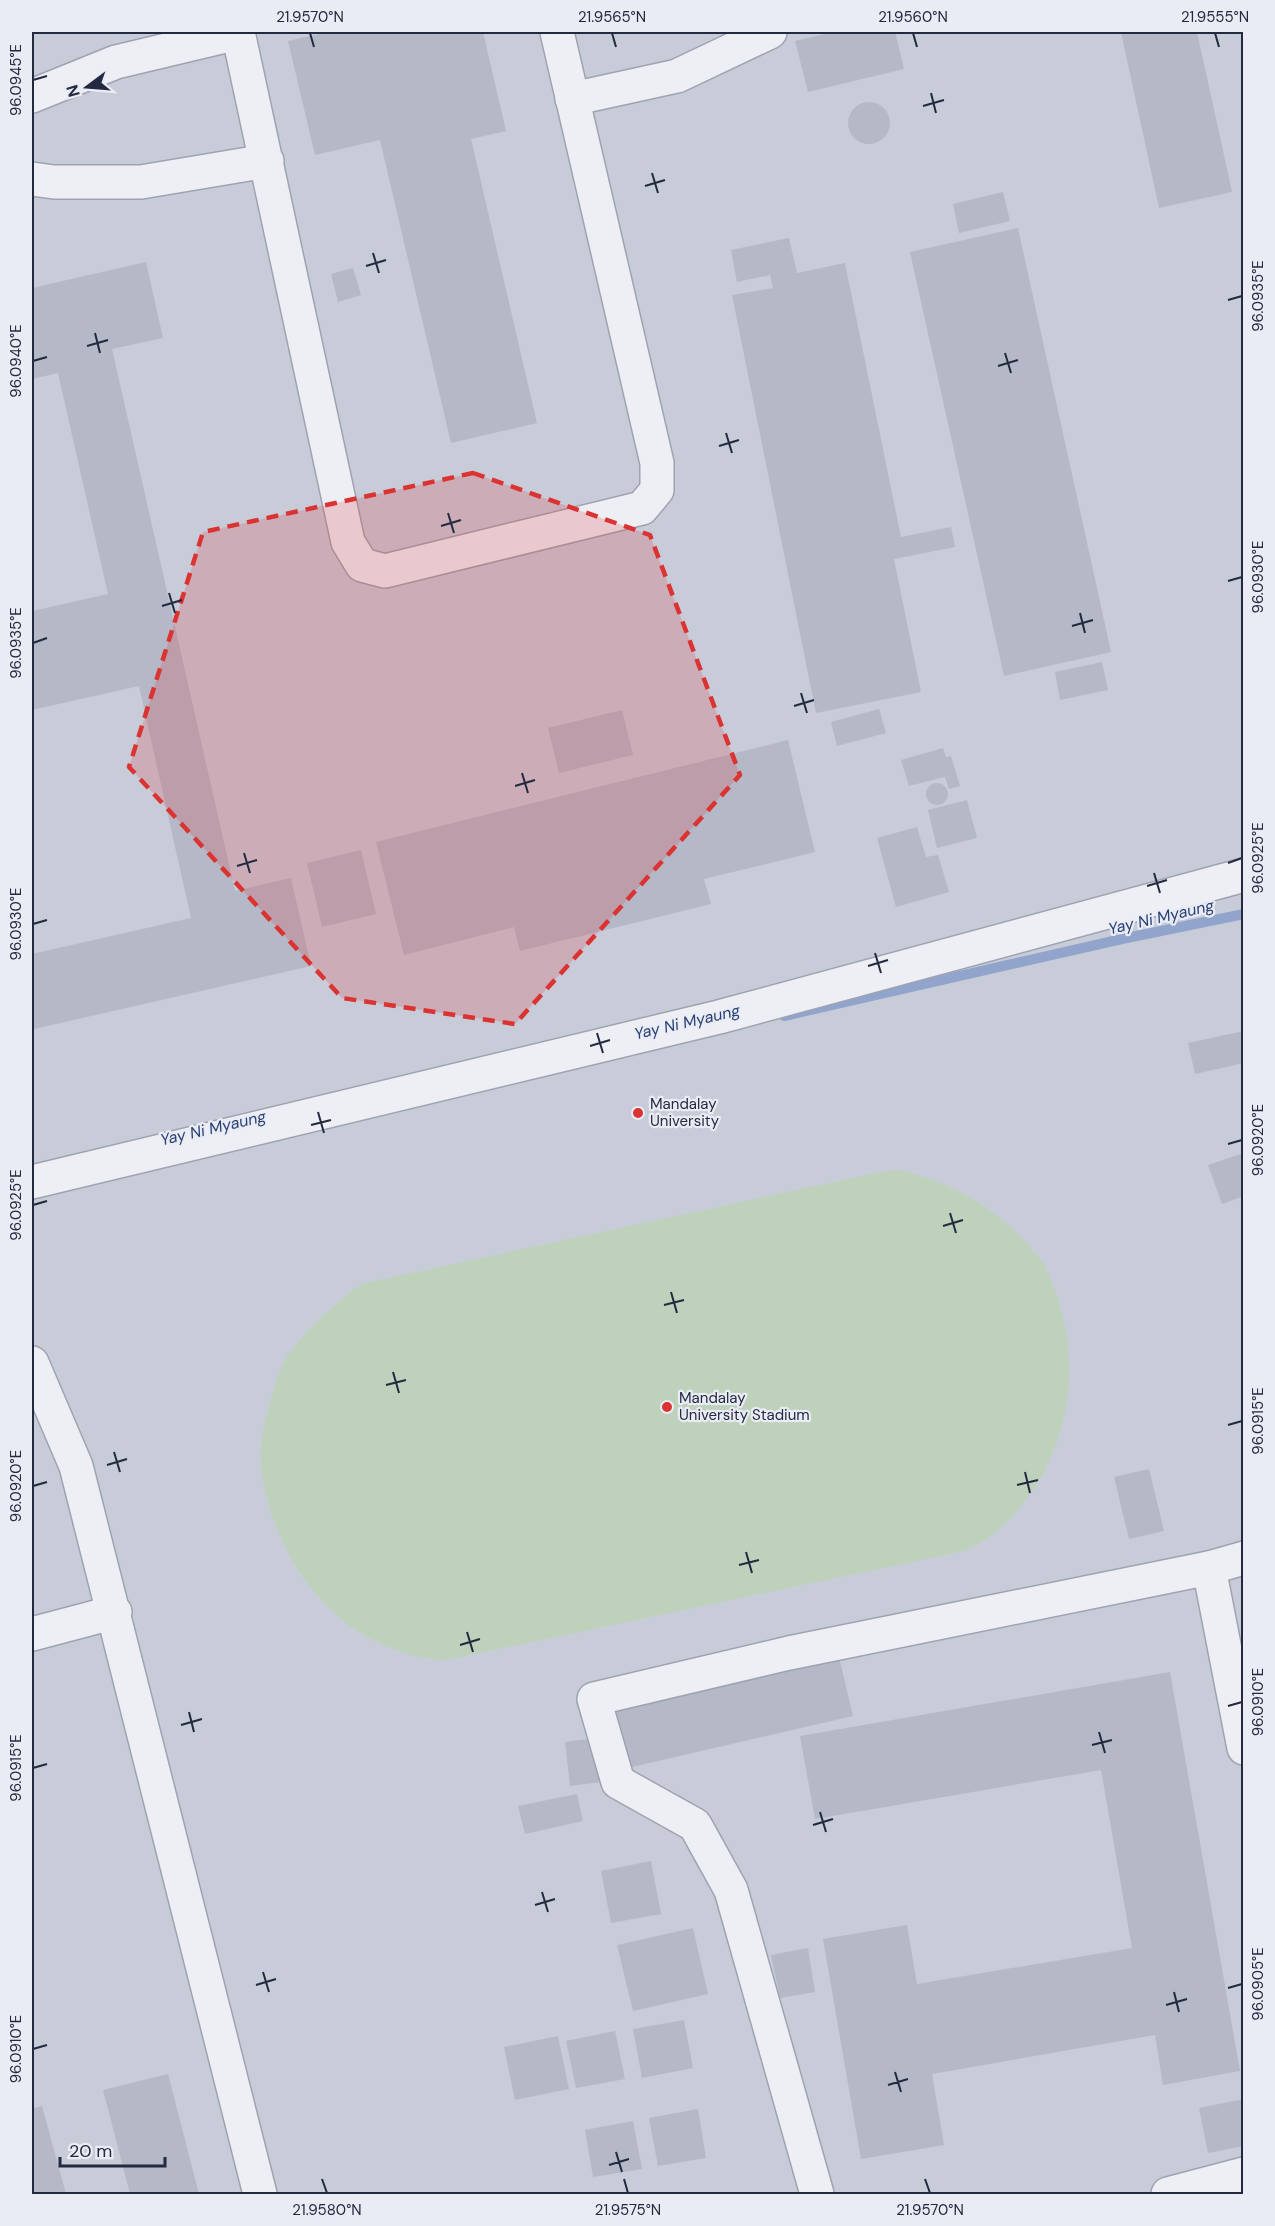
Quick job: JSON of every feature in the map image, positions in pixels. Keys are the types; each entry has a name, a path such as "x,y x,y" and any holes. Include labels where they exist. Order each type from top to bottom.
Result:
{"lane":[{"path":"32,96 116,62 238,32 348,542 362,565 386,571 642,508 657,489 657,463 557,32"},
{"path":"572,99 677,76 770,32"},
{"path":"32,179 54,182 141,182 267,161"},
{"path":"32,1182 719,1017 1244,875"},
{"path":"32,1363 76,1466 115,1612 261,2194"},
{"path":"817,2194 731,1890 695,1825 618,1782 594,1699 789,1653 1209,1568 1244,1558"},
{"path":"1209,1568 1244,1748"},
{"path":"32,1634 115,1612"},
{"path":"1168,2194 1244,2174"}],"highlighted area":[{"path":"473,473 650,535 740,775 515,1024 342,998 129,767 203,532"}],"shaded area":[{"name":"Mandalay University","path":"32,32 1243,32 1243,2194 32,2194"}],"green space":[{"name":"Mandalay University Stadium","path":"900,1170 936,1181 970,1197 1015,1231 1045,1266 1065,1324 1069,1358 1068,1392 1062,1426 1050,1458 1034,1488 1013,1515 988,1538 964,1551 446,1660 408,1654 359,1632 334,1613 302,1576 289,1555 270,1509 261,1462 263,1431 277,1378 287,1357 312,1327 361,1284 876,1173"}],"building":[{"path":"328,32 483,32 506,131 471,139 537,423 451,443 380,140 315,155 288,41"},
{"path":"834,32 895,32 904,69 808,92 795,41"},
{"path":"1121,32 1197,32 1232,192 1159,208"},
{"path":"869,102 884,108 890,123 884,138 869,144 854,138 848,123 854,108"},
{"path":"1003,192 1010,221 959,233 953,204"},
{"path":"1018,228 1111,652 1004,676 910,252"},
{"path":"789,238 797,273 845,263 901,537 951,527 955,547 894,559 921,692 816,713 732,295 773,288 770,275 737,282 731,250"},
{"path":"146,262 163,338 112,349 235,891 291,878 311,966 34,1029 32,954 191,918 139,686 32,710 32,611 108,594 58,373 32,379 32,288"},
{"path":"353,268 361,295 338,302 331,274"},
{"path":"1102,662 1108,690 1060,700 1055,672"},
{"path":"879,709 886,733 837,746 831,722"},
{"path":"622,710 633,755 559,773 548,728"},
{"path":"788,740 815,852 704,879 711,904 520,951 514,927 404,955 376,842"},
{"path":"943,748 946,757 951,756 960,786 949,789 945,777 909,786 901,760"},
{"path":"937,783 945,786 948,794 945,802 937,805 929,802 926,794 929,786"},
{"path":"967,800 977,838 937,848 928,810"},
{"path":"917,827 926,857 938,855 949,892 896,907 877,838"},
{"path":"361,850 376,914 322,927 307,863"},
{"path":"1244,1031 1244,1063 1195,1074 1188,1043"},
{"path":"1244,1153 1244,1196 1222,1204 1208,1165"},
{"path":"1149,1469 1164,1531 1129,1539 1114,1477"},
{"path":"838,1653 853,1716 619,1770 605,1707"},
{"path":"1170,1672 1240,2071 1163,2085 1155,2035 932,2074 944,2145 861,2159 823,1939 907,1925 917,1984 1132,1948 1101,1770 815,1819 800,1736"},
{"path":"597,1738 602,1782 570,1786 565,1742"},
{"path":"577,1794 583,1821 525,1834 518,1806"},
{"path":"651,1861 661,1914 611,1923 601,1871"},
{"path":"693,1928 708,1994 633,2011 617,1945"},
{"path":"808,1948 815,1992 780,1998 771,1955"},
{"path":"684,2020 693,2068 642,2078 633,2029"},
{"path":"615,2031 625,2079 576,2088 566,2041"},
{"path":"558,2036 569,2089 515,2100 504,2047"},
{"path":"168,2074 199,2194 130,2194 103,2090"},
{"path":"1244,2099 1244,2146 1208,2153 1199,2108"},
{"path":"42,2106 66,2194 32,2194 32,2109"},
{"path":"698,2109 706,2158 658,2166 649,2118"},
{"path":"633,2121 642,2169 593,2177 585,2130"}],"waterway":[{"name":"Yay Ni Myaung","path":"784,1016 1122,939 1244,914"}],"place":[{"name":"Mandalay University","path":"638,1113"},
{"name":"Mandalay University Stadium","path":"667,1407"}]}
